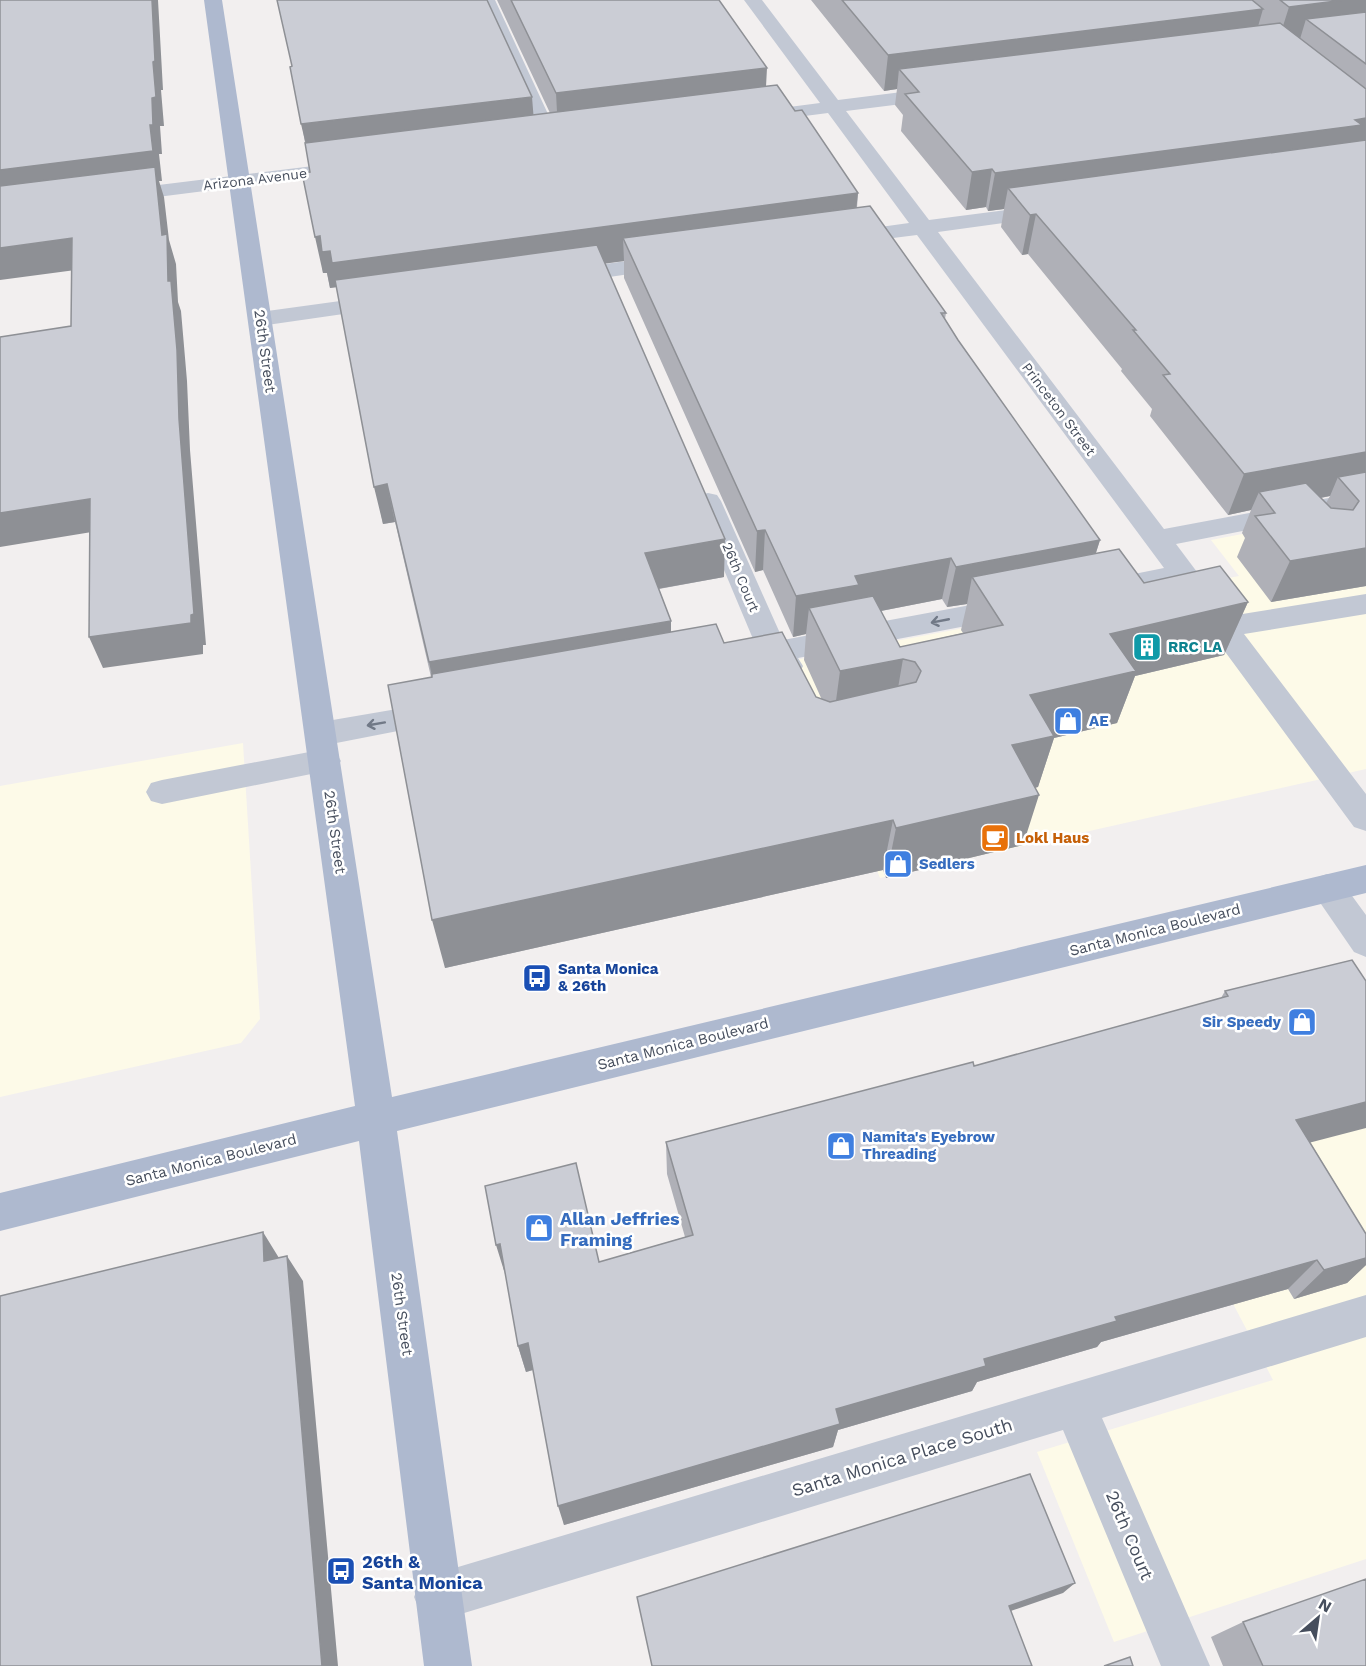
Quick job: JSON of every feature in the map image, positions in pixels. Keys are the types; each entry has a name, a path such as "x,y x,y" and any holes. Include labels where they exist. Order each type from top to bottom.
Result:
{"main road":[{"name":"26th Street","path":"213,0 376,1118 448,1666"},
{"name":"Santa Monica Boulevard","path":"0,1212 376,1118 1366,879"}],"street":[{"path":"486,0 550,142"},
{"name":"Princeton Street","path":"753,0 1366,818"},
{"path":"739,118 960,90"},
{"path":"527,145 574,139"},
{"name":"Arizona Avenue","path":"95,198 365,165"},
{"path":"819,242 1061,209"},
{"path":"539,280 613,282 690,260"},
{"path":"261,319 401,300"},
{"name":"26th Court","path":"698,478 774,653 784,658 800,691"},
{"path":"1157,539 1366,500"},
{"path":"1296,513 1316,535"},
{"path":"1078,594 1183,574"},
{"path":"1222,627 1364,595"},
{"path":"716,663 1031,603"},
{"path":"162,792 469,708"},
{"path":"1327,888 1366,942"},
{"name":"Santa Monica Place South","path":"438,1597 1366,1316"},
{"name":"26th Court","path":"1074,1404 1186,1666"}],"shaded area":[{"path":"1366,510 1366,769 880,878 790,661 1239,576 1211,540"},
{"path":"243,743 260,1019 241,1043 0,1097 0,786"},
{"path":"1366,989 1366,1559 1114,1642 1037,1452 1273,1380 1103,1056"}],"building":[{"path":"0,0 152,0 156,97 152,98 153,125 150,125 153,151 0,170"},
{"path":"277,0 487,0 532,97 301,124 290,67 292,66"},
{"path":"511,0 719,0 767,68 556,93"},
{"path":"842,0 1252,0 1263,9 888,55"},
{"path":"1280,0 1344,0 1289,7"},
{"path":"1366,12 1366,64 1306,19"},
{"path":"1280,23 1366,89 1366,118 1355,120 1362,125 995,173 992,169 972,172 905,94 919,92 899,69"},
{"path":"777,85 795,111 802,110 858,193 332,263 330,251 322,252 320,236 315,237 302,173 310,172 305,143"},
{"path":"1366,140 1366,452 1244,474 1163,375 1170,374 1133,330 1136,330 1036,214 1030,215 1008,188"},
{"path":"155,167 162,235 167,234 168,281 171,281 177,350 179,419 194,614 191,615 191,623 89,637 90,499 0,513 0,337 71,326 72,238 0,248 0,186"},
{"path":"870,206 946,313 941,313 958,340 1100,540 956,567 951,558 855,576 859,585 796,596 765,530 757,531 623,238"},
{"path":"597,245 725,539 645,553 671,621 429,662 387,484 374,487 335,280"},
{"path":"1366,472 1366,548 1290,561 1255,516 1275,513 1259,492 1306,483 1331,508 1353,510 1359,501 1338,477"},
{"path":"1119,549 1144,583 1220,566 1248,602 1110,634 1136,671 1030,695 1054,736 1012,745 1039,795 896,828 893,820 432,920 388,685 432,677 432,674 716,624 724,643 782,632 816,697 830,702 916,682 921,671 915,662 903,659 840,671 809,608 873,596 900,647 1003,625 972,577"},
{"path":"1352,960 1366,981 1366,1102 1296,1120 1366,1234 1366,1258 1324,1270 1317,1260 1115,1317 1117,1321 984,1359 986,1366 836,1409 840,1424 558,1506 528,1343 518,1346 500,1244 496,1245 485,1186 576,1163 599,1262 693,1235 666,1142 973,1062 974,1066 1228,996 1225,991"},
{"path":"263,1232 264,1261 287,1256 322,1666 0,1666 0,1296"},
{"path":"1030,1474 1075,1583 1009,1606 1032,1666 652,1666 637,1597"},
{"path":"1366,1579 1366,1666 1263,1666 1243,1622"},
{"path":"1130,1657 1133,1666 1104,1666"}],"place":[{"name":"RRC LA","path":"1147,647"},
{"name":"AE","path":"1068,721"},
{"name":"Lokl Haus","path":"995,838"},
{"name":"Sedlers","path":"898,864"},
{"name":"Santa Monica & 26th","path":"537,978"},
{"name":"Sir Speedy","path":"1302,1022"},
{"name":"Namita's Eyebrow Threading","path":"841,1146"},
{"name":"Allan Jeffries Framing","path":"539,1228"},
{"name":"26th & Santa Monica","path":"341,1571"}]}
